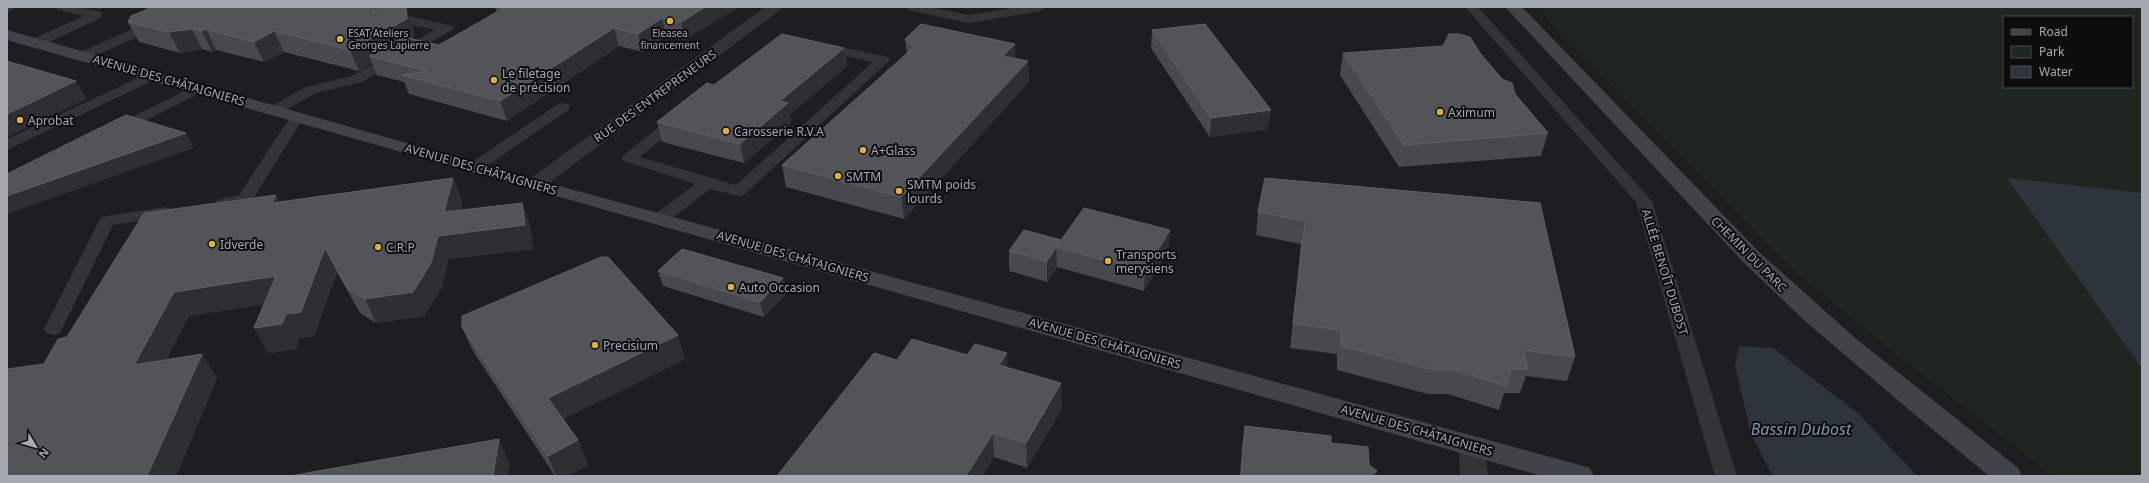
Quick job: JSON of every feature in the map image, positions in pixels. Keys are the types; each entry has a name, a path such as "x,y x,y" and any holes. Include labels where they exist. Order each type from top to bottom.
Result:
{"street":[{"name":"RUE DES ENTREPRENEURS","path":"534,185 776,7"},
{"name":"CHEMIN DU PARC","path":"1513,7 1752,258 1782,287 1866,362 2008,476"},
{"name":"AVENUE DES CHÂTAIGNIERS","path":"7,35 275,110 534,185 1580,476"},
{"path":"1472,446 1474,476"}],"lane":[{"path":"7,9 11,7"},
{"path":"36,43 96,15 62,7"},
{"path":"83,56 194,7"},
{"path":"275,110 311,90 357,79 447,30 352,7"},
{"path":"913,7 968,19 1002,10 1040,7"},
{"name":"ALLÉE BENOÎT DUBOST","path":"1471,7 1644,202 1726,476"},
{"path":"690,110 629,158 707,183 740,191 883,60 810,44"},
{"path":"7,145 152,76"},
{"path":"106,135 197,89"},
{"path":"474,168 563,107"},
{"path":"206,205 245,199 297,117"},
{"path":"660,219 707,183"},
{"path":"53,329 107,221 184,209"}],"shaded area":[{"path":"7,7 1534,7 1795,272 1894,353 2052,476 7,476"}],"green space":[{"path":"1534,7 2142,7 2142,476 2052,476 1894,353 1795,272"}],"water":[{"path":"2007,178 2142,193 2142,368"},
{"name":"Bassin Dubost","path":"1739,346 1773,348 1859,414 1917,476 1772,475 1751,434 1735,365"}],"building":[{"path":"153,7 371,7 375,10 383,7 401,7 406,8 407,19 350,50 274,31 254,42 206,29 202,31 192,29 169,32 128,22 131,16"},
{"path":"498,7 705,7 681,22 662,18 638,34 614,28 500,101 402,75 428,71 369,56 408,35 408,38 439,45 504,8"},
{"path":"921,24 1015,44 1003,56 1028,61 901,197 782,165 913,48 905,39"},
{"path":"1205,24 1271,110 1211,118 1152,30"},
{"path":"782,34 844,48 780,101 788,103 740,144 657,122 707,83 714,85"},
{"path":"1449,34 1459,34 1470,37 1480,53 1502,79 1512,83 1515,94 1548,133 1404,145 1343,53 1443,46"},
{"path":"7,61 76,81 7,114"},
{"path":"126,115 186,133 7,196 7,174"},
{"path":"453,178 444,212 522,203 525,225 438,236 431,263 413,292 365,299 348,289 325,248 301,312 286,314 282,324 254,328 276,276 174,292 134,365 202,354 147,476 7,476 7,369 44,364 58,339 67,337 144,213 276,195 272,203"},
{"path":"1265,178 1540,203 1575,357 1523,350 1528,369 1511,369 1506,386 1455,370 1434,370 1341,346 1341,330 1293,324 1305,221 1258,212"},
{"path":"1084,208 1170,230 1145,271 1056,247"},
{"path":"1024,230 1061,240 1047,261 1009,251"},
{"path":"682,249 783,278 760,302 658,271"},
{"path":"601,257 608,257 678,335 548,398 578,440 548,456 462,327 462,316"},
{"path":"912,339 967,355 975,344 1007,353 999,365 1061,383 1026,443 993,433 966,476 777,476 874,353 897,360"},
{"path":"1245,426 1331,436 1331,443 1368,447 1369,465 1377,471 1370,476 1241,476"},
{"path":"499,439 493,476 290,476"}],"place":[{"name":"Eleasea financement","path":"670,21"},
{"name":"ESAT Ateliers Georges Lapierre","path":"340,39"},
{"name":"Le filetage de précision","path":"494,80"},
{"name":"Aximum","path":"1440,112"},
{"name":"Aprobat","path":"20,120"},
{"name":"Carosserie R.V.A","path":"726,131"},
{"name":"A+Glass","path":"863,150"},
{"name":"SMTM","path":"838,176"},
{"name":"SMTM poids lourds","path":"899,191"},
{"name":"Idverde","path":"212,244"},
{"name":"C.R.P","path":"378,247"},
{"name":"Transports merysiens","path":"1108,261"},
{"name":"Auto Occasion","path":"731,287"},
{"name":"Precisium","path":"595,345"}]}
